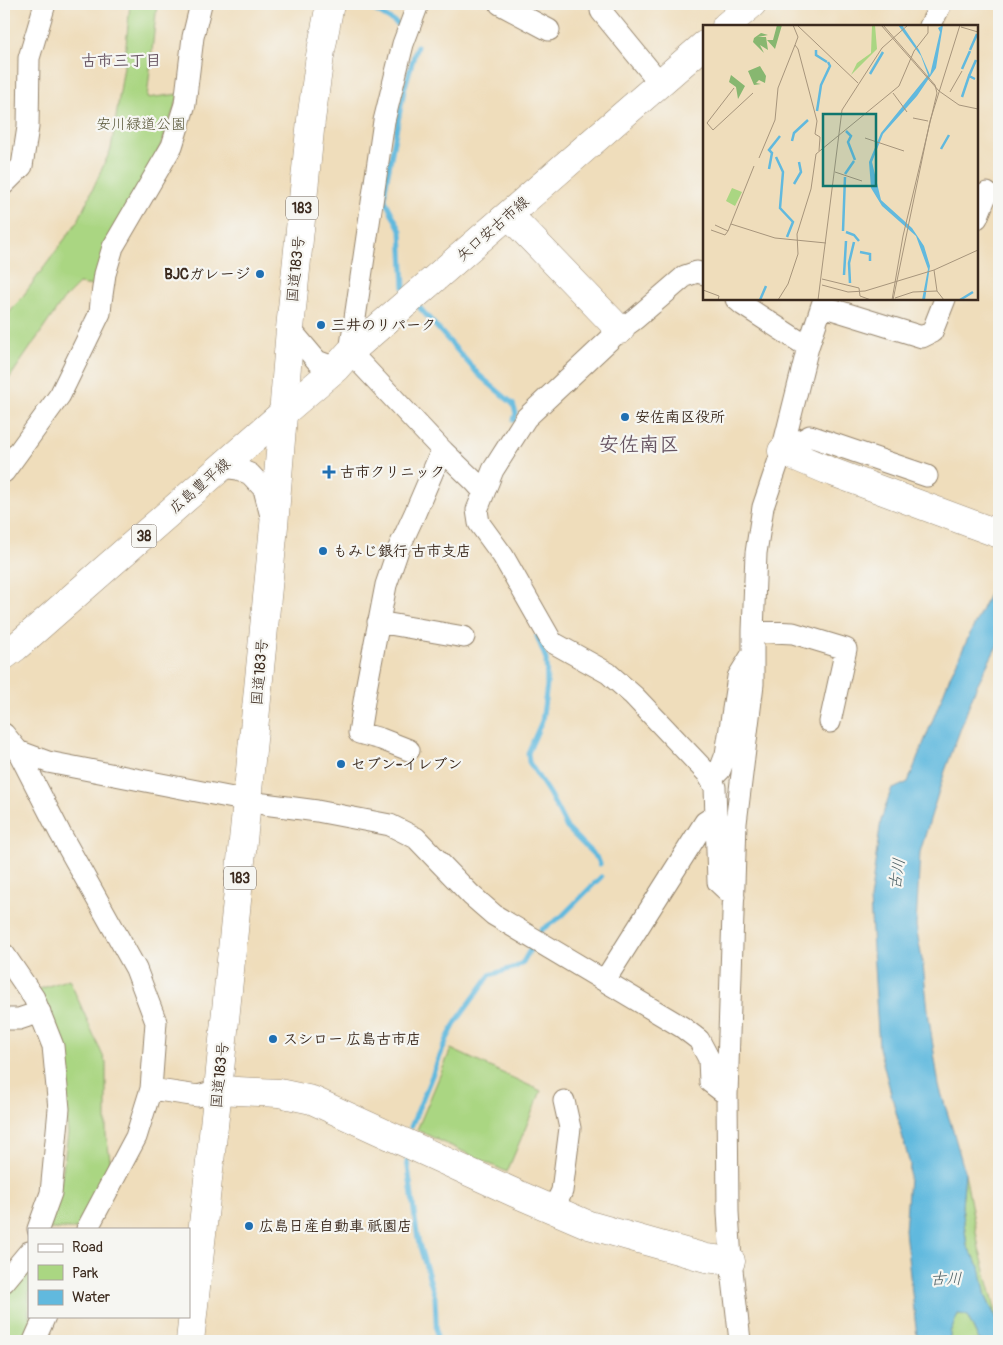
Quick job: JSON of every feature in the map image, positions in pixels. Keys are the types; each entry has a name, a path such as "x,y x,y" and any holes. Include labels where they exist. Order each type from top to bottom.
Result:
{"main road":[{"name":"国道183号","path":"190,1341 248,800 274,526 282,414 311,120 330,4"},
{"path":"727,25 752,4"},
{"name":"矢口安古市線","path":"282,414 703,46"},
{"path":"509,215 620,330"},
{"name":"広島豊平線","path":"4,656 282,414"},
{"path":"782,452 999,534"},
{"path":"218,1090 280,1092 312,1100 589,1225 706,1258 731,1261"}],"street":[{"path":"4,184 22,166 28,127 29,58 45,4"},
{"path":"4,472 60,395 100,313 105,274 113,247 172,146 185,104 193,37 201,4"},
{"path":"343,360 384,120 403,44 418,4"},
{"path":"500,4 549,30"},
{"path":"930,25 941,4"},
{"path":"601,11 660,83"},
{"path":"978,215 986,193"},
{"path":"702,267 685,276 620,330 526,418 480,487 477,510 479,523 503,556 552,642 608,673 634,696 707,773 716,787 718,882 734,897"},
{"path":"737,300 808,347"},
{"path":"740,1341 731,1261 728,1212 728,1094 736,823 752,684 756,553 762,516 782,452 808,347 823,303 922,337 932,332 945,300"},
{"path":"290,329 318,361 343,360 480,487"},
{"path":"782,452 810,436 927,476"},
{"path":"409,750 382,739 359,733 386,586 398,550 442,450"},
{"path":"223,467 238,469 250,474 264,489 274,526"},
{"path":"378,622 464,637"},
{"path":"753,631 793,633 846,649 830,722"},
{"path":"711,780 720,770 726,754 738,677 753,654"},
{"path":"4,734 18,751 60,833 136,969 156,1022 151,1089 136,1137 88,1228"},
{"path":"18,751 48,762 264,804 318,811 390,825 416,838 470,895 494,915 605,980 682,1027 699,1040 709,1059 710,1082 728,1094"},
{"path":"605,980 705,822 716,815"},
{"path":"4,954 34,998 53,1046 59,1109 52,1193 38,1228"},
{"path":"4,1019 19,1019 40,1012"},
{"path":"151,1089 198,1096 218,1090"},
{"path":"553,1210 562,1191 570,1128 564,1101"},
{"path":"4,1282 28,1253"},
{"path":"34,1341 44,1318"}],"green space":[{"name":"安川緑道公園","path":"130,4 157,4 147,98 179,94 163,140 94,286 79,284 63,300 4,386 4,319 78,221 111,149 124,66"},
{"path":"69,979 106,1063 106,1135 112,1170 80,1228 47,1228 60,1189 68,1134 59,1046 34,991"},
{"path":"451,1049 541,1091 507,1172 417,1130"},
{"path":"965,1173 979,1248 999,1323 986,1297 980,1267 967,1246 962,1206"},
{"path":"28,1266 28,1318 37,1318 28,1341 4,1341 4,1302"},
{"path":"958,1314 967,1315 980,1341 950,1341 950,1332"}],"water":[{"name":"古川","path":"999,573 999,642 976,687 945,771 920,852 916,926 939,1086 965,1173 962,1206 967,1246 980,1267 986,1297 999,1324 999,1341 980,1341 967,1315 958,1314 950,1332 950,1341 917,1341 905,1231 910,1165 879,1048 870,900 881,820 891,790 908,782 951,674"}],"waterway":[{"path":"365,4 401,26"},
{"path":"404,288 401,231 385,200 385,189 404,90 417,46"},
{"path":"419,307 479,375 513,404 516,413 514,420"},
{"path":"537,636 546,659 547,685 542,721 528,753 529,762 550,795 567,828 598,859 600,864"},
{"path":"538,936 541,930 561,917 601,877"},
{"path":"411,1127 447,1039 456,1022 490,975 516,967 523,962 534,943"},
{"path":"407,1160 418,1240 435,1297 437,1341"}],"place":[{"name":"BJCガレージ","path":"260,274"},
{"name":"三井のリパーク","path":"321,325"},
{"name":"安佐南区役所","path":"625,417"},
{"name":"古市クリニック","path":"329,472"},
{"name":"もみじ銀行 古市支店","path":"323,551"},
{"name":"セブン-イレブン","path":"341,764"},
{"name":"スシロー 広島古市店","path":"273,1039"},
{"name":"広島日産自動車 祇園店","path":"249,1226"}],"district":[{"name":"古市三丁目","path":"121,61"},
{"name":"安佐南区","path":"639,444"}]}
